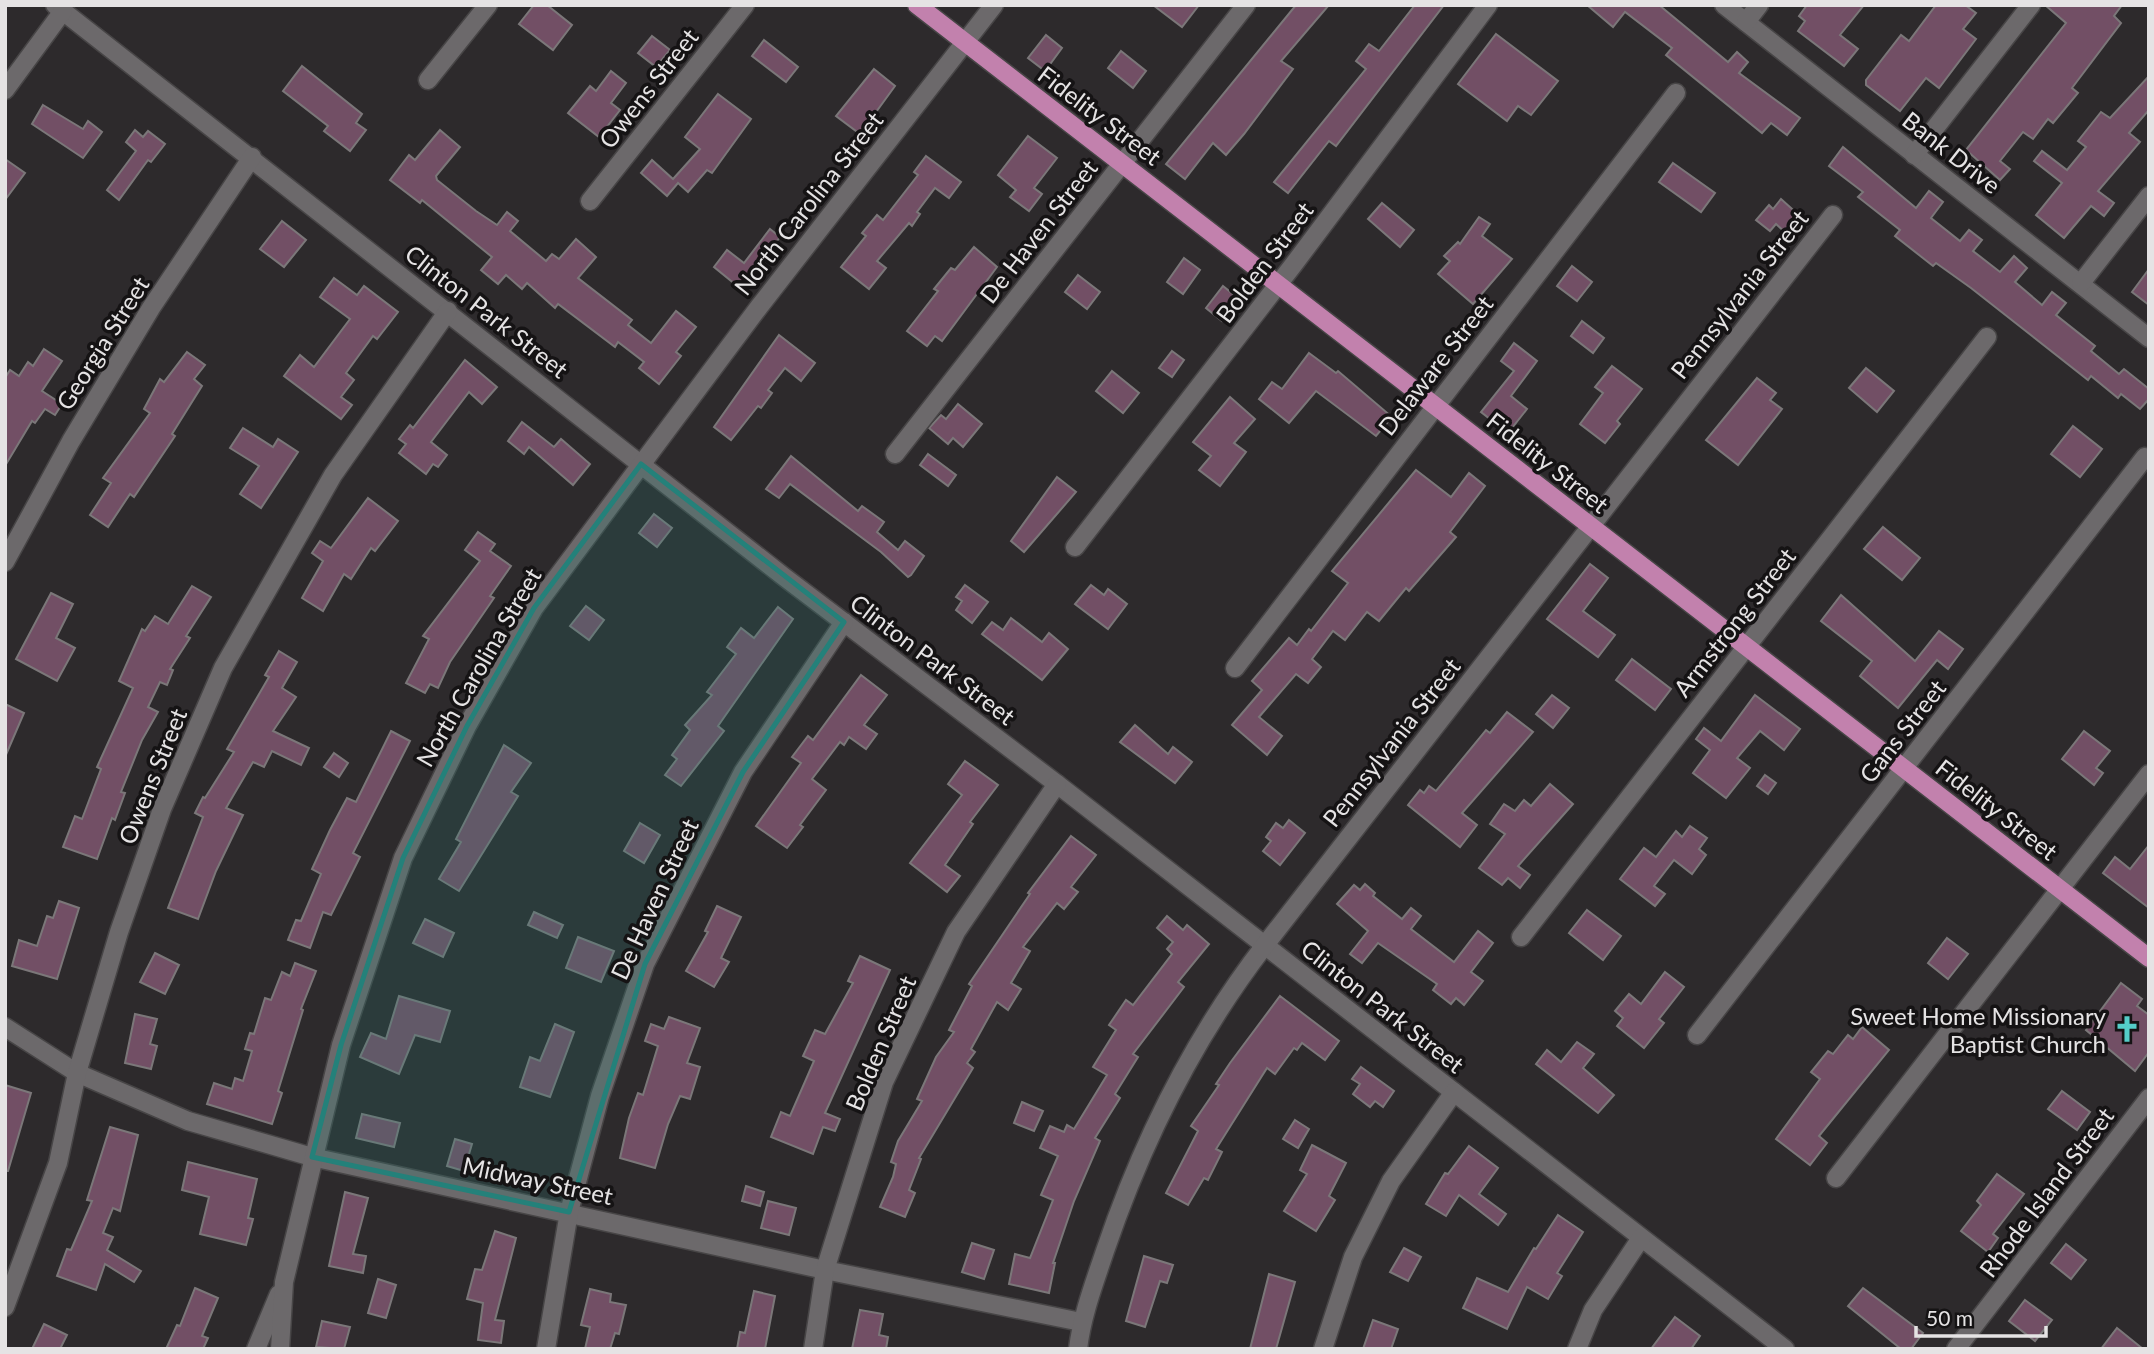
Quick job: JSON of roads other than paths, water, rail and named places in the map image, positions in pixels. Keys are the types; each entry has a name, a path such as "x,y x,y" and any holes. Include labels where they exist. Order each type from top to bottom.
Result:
{"main road":[{"name":"Fidelity Street","path":"917,5 2149,958"}],"street":[{"path":"428,80 488,5"},
{"name":"Owens Street","path":"590,201 745,5"},
{"name":"North Carolina Street","path":"281,1349 284,1282 341,1045 403,858 467,726 534,608 759,307 994,5"},
{"name":"De Haven Street","path":"895,454 1245,5"},
{"name":"Bolden Street","path":"1075,547 1279,283 1488,5"},
{"name":"Bank Drive","path":"1724,5 2149,338"},
{"path":"1745,22 1759,5"},
{"path":"1914,155 2031,5"},
{"path":"5,90 59,8"},
{"name":"Clinton Park Street","path":"59,8 844,622 1785,1349"},
{"name":"Delaware Street","path":"1235,668 1676,93"},
{"name":"Georgia Street","path":"5,562 71,441 151,308 252,157"},
{"path":"2081,283 2149,196"},
{"name":"Pennsylvania Street","path":"1078,1349 1081,1322 1126,1191 1183,1069 1212,1020 1265,945 1588,525 1833,215"},
{"name":"Owens Street","path":"5,1307 58,1163 77,1073 119,932 162,809 223,668 333,475 448,311"},
{"name":"Armstrong Street","path":"1521,937 1987,337"},
{"name":"Gans Street","path":"1697,1035 2145,457"},
{"name":"De Haven Street","path":"546,1349 569,1212 600,1096 645,964 743,772 844,622"},
{"path":"1836,1178 2149,774"},
{"name":"Bolden Street","path":"813,1349 825,1270 884,1082 956,932 1057,784"},
{"name":"Midway Street","path":"5,1027 77,1073 188,1121 312,1157 825,1270 1081,1322"},
{"path":"1323,1349 1353,1256 1391,1181 1454,1092"},
{"name":"Rhode Island Street","path":"1956,1349 2149,1098"},
{"path":"1577,1349 1593,1310 1641,1238"},
{"path":"256,1349 284,1282"}],"place":[{"name":"Sweet Home Missionary Baptist Church","path":"2127,1029"}]}
